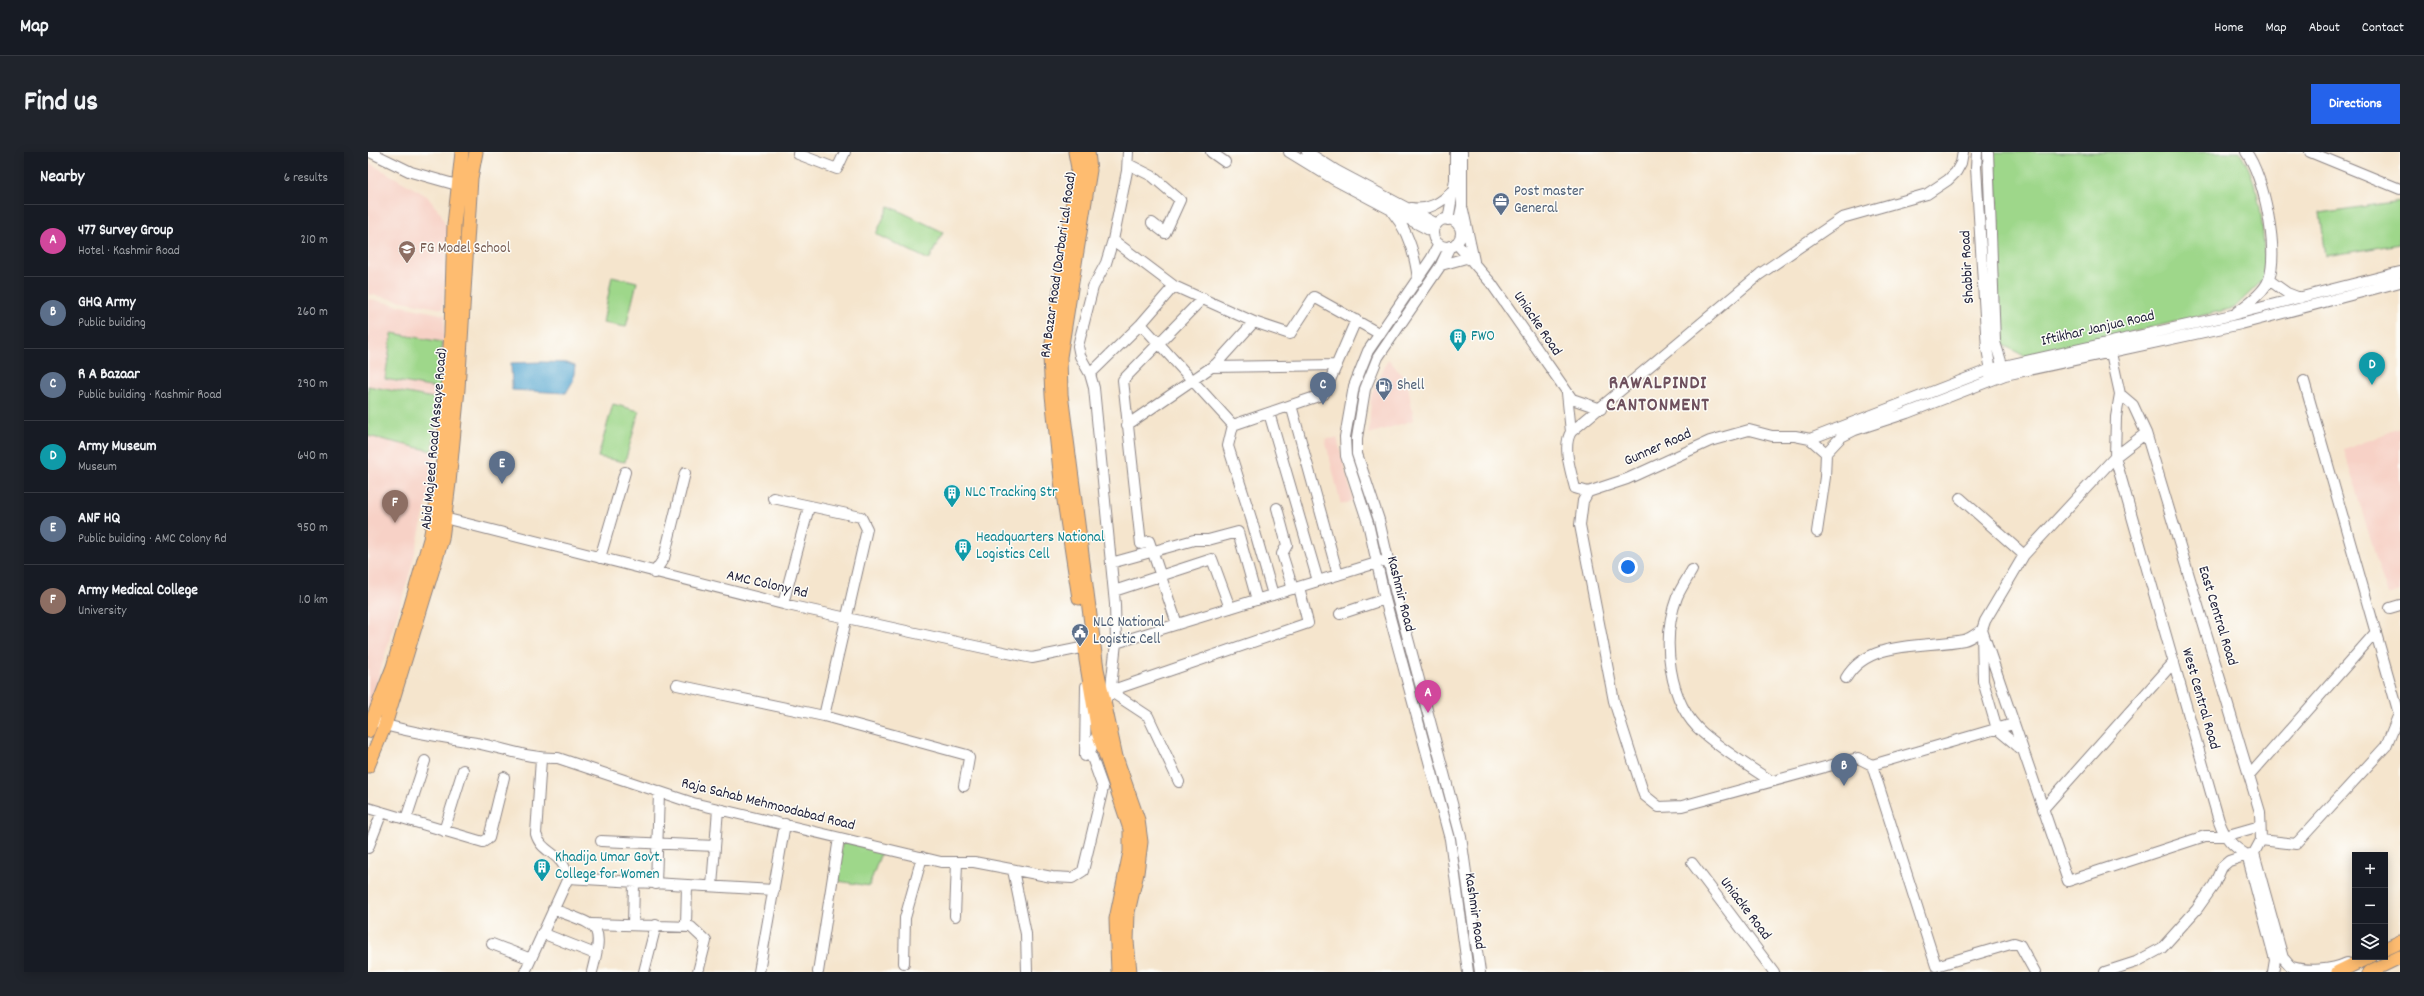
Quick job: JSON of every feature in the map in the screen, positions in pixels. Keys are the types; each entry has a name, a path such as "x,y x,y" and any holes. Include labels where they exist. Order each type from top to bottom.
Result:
{"main road":[{"name":"Abid Majeed Road (Assaye Road)","path":"368,766 385,725 442,538 458,389 464,186 462,152"},
{"name":"Abid Majeed Road (Assaye Road)","path":"370,726 393,666 430,539 442,474 451,332 464,186 476,152"},
{"name":"RA Bazar Road (Darbari Lal Road)","path":"1088,152 1090,170 1060,357 1063,410 1097,668 1104,705 1103,729 1116,757 1138,820 1141,842 1137,873 1128,912 1127,941 1130,972"},
{"name":"RA Bazar Road (Darbari Lal Road)","path":"1075,153 1078,168 1050,357 1052,395 1062,481 1086,647 1086,660 1130,829 1130,852 1116,919 1118,972"},
{"path":"2388,948 2400,942"},
{"path":"2369,972 2400,957"},
{"path":"2338,972 2363,960"}],"street":[{"path":"370,152 411,172 464,186"},
{"path":"799,152 798,154 837,169 845,152"},
{"path":"1104,705 1110,691 1116,643 1114,591 1094,388 1090,374 1080,356 1078,346 1093,287 1106,263 1113,240 1128,164 1128,152"},
{"path":"1211,152 1225,162"},
{"path":"1289,152 1332,179 1391,210 1435,228"},
{"path":"1307,152 1337,171 1405,206 1435,228 1439,244 1453,244 1460,234 1458,225 1462,206 1462,152"},
{"path":"1435,228 1448,220 1454,190 1455,152"},
{"path":"1962,152 1961,163 1956,172 1948,180 1927,194 1842,218 1760,274 1661,354 1601,408 1571,432 1567,438 1570,466 1575,488 1588,492 1583,502 1580,525 1614,702 1644,794 1659,807 1682,806 1858,758 1872,765 2014,724"},
{"name":"Shabbir Road","path":"1977,152 1976,166 1987,349 1993,380"},
{"name":"Shabbir Road","path":"1988,152 1996,342 2004,370"},
{"path":"2310,152 2400,189"},
{"path":"2215,330 2248,303 2269,280 2272,259 2270,224 2264,194 2248,154"},
{"path":"1128,164 1152,176 1180,200 1165,233 1152,223"},
{"path":"1405,206 1419,209 1432,206 1443,202 1454,190"},
{"path":"1462,206 1474,261"},
{"path":"1391,210 1406,231 1416,262 1418,279"},
{"path":"1448,220 1458,225"},
{"path":"1113,240 1174,286 1254,322 1290,334 1314,297 1380,334"},
{"name":"Kashmir Road","path":"1439,244 1418,279 1368,351 1354,386 1345,437 1346,456 1368,524 1406,677 1450,839 1468,972"},
{"name":"Uniacke Road","path":"1453,244 1474,261 1572,399 1601,408"},
{"name":"Kashmir Road","path":"1453,244 1441,265 1378,357 1365,389 1357,438 1357,454 1379,520 1395,590 1461,837 1480,972"},
{"path":"1441,265 1466,258 1474,261"},
{"name":"Iftikhar Janjua Road","path":"1826,453 1841,436 1907,413 1993,380 2004,370 2232,315 2400,272"},
{"path":"2269,280 2287,293 2300,298"},
{"name":"Iftikhar Janjua Road","path":"1810,439 1991,369 2004,370 2111,353 2215,330 2400,282"},
{"path":"1090,374 1141,324 1174,286"},
{"path":"1177,624 1149,541 1141,544 1122,380 1203,298"},
{"path":"1233,426 1324,394 1356,320"},
{"path":"1128,425 1212,367 1254,322"},
{"path":"1141,324 1233,426"},
{"path":"2111,353 2120,394"},
{"path":"1212,367 1336,365"},
{"path":"2105,972 2136,962 2162,948 2197,909 2214,885 2222,867 2229,861 2251,854 2261,840 2296,844 2386,746 2399,714 2304,381"},
{"path":"1567,393 1571,432"},
{"name":"East Central Road","path":"2120,394 2133,405 2146,432 2260,812 2261,840"},
{"name":"West Central Road","path":"2120,394 2116,418 2115,457 2225,836 2234,848 2251,854"},
{"path":"1291,405 1338,575"},
{"path":"1270,413 1318,581"},
{"path":"1233,426 1228,446 1251,518 1273,595"},
{"name":"Gunner Road","path":"1588,492 1627,479 1710,441 1749,430 1772,436 1795,436 1810,439"},
{"path":"2022,750 1997,729 1983,681 1982,630 1985,621 2024,555 2115,457 2146,432"},
{"path":"1810,439 1826,453 1825,477 1817,532"},
{"path":"600,558 625,472"},
{"path":"654,572 664,558 685,473"},
{"path":"773,498 861,517 866,523 867,528 824,716"},
{"path":"1960,498 2024,555"},
{"path":"783,604 809,507"},
{"path":"1110,691 1308,623 1282,554 1288,545 1277,508"},
{"name":"AMC Colony Rd","path":"444,518 783,604 1032,658 1086,647"},
{"path":"1111,563 1194,540 1208,540 1238,532 1257,600"},
{"path":"1114,591 1212,559 1230,608"},
{"path":"1116,643 1388,560"},
{"name":"West Central Road","path":"2147,569 2225,836"},
{"path":"1692,570 1677,598 1668,644 1674,686 1680,703 1702,732 1771,781"},
{"path":"1340,614 1385,596 1395,590"},
{"path":"2390,608 2400,605"},
{"path":"1846,678 1853,666 1865,657 1904,647 1965,640 1982,630"},
{"path":"1982,630 2068,881 2205,836 2225,836 2260,826"},
{"path":"2249,776 2376,632"},
{"path":"1086,660 1086,760 1102,794"},
{"path":"2043,809 2174,662"},
{"path":"1406,677 1418,674"},
{"path":"678,685 824,716 967,755 970,758 964,786"},
{"path":"1110,691 1148,716 1179,782"},
{"path":"1413,702 1424,699"},
{"name":"Raja Sahab Mehmoodabad Road","path":"370,726 385,725 413,733 476,743 540,759 558,758 659,793 718,809 941,862 974,862 1052,877 1072,878 1083,871 1102,794"},
{"path":"1102,794 1101,779 1090,752 1103,729"},
{"path":"528,971 531,959 542,933 568,878 566,868 560,859 539,843 536,834 540,759"},
{"path":"406,820 425,761"},
{"path":"1872,765 1936,966 2014,943 2020,945 2036,972"},
{"path":"444,831 463,770"},
{"path":"368,808 483,842 489,838 504,777"},
{"path":"656,884 659,793"},
{"path":"712,886 718,809"},
{"path":"368,848 382,812"},
{"path":"759,972 785,824"},
{"path":"818,972 839,838"},
{"path":"601,841 716,846"},
{"path":"2251,854 2283,958 2291,967 2307,971 2325,969 2345,964 2354,960"},
{"path":"2251,854 2275,960 2273,972"},
{"path":"904,963 905,918 922,857"},
{"path":"955,916 957,862"},
{"name":"Uniacke Road","path":"1692,863 1774,972"},
{"path":"1013,870 1026,934 1027,972"},
{"path":"1454,873 1466,871"},
{"path":"568,878 774,890"},
{"path":"633,926 634,883"},
{"path":"686,925 687,885"},
{"path":"553,909 591,924 633,926 686,925 691,927 706,941 698,972"},
{"path":"591,924 598,933 600,942 592,972"},
{"path":"644,972 656,926"},
{"path":"542,933 590,952"},
{"path":"2388,944 2400,938"},
{"path":"492,944 531,959"},
{"path":"1466,955 1477,954"}],"shaded area":[{"name":"FG Model School","path":"368,162 427,196 441,214 448,233 443,309 368,294"},
{"path":"368,299 445,315 441,401 433,477 411,569 368,711"},
{"path":"1388,359 1407,380 1414,420 1369,434 1371,395"},
{"path":"2400,428 2400,591 2387,595 2344,450"},
{"path":"1337,438 1353,500 1341,505 1325,439"}],"green space":[{"path":"1993,152 2240,152 2254,182 2258,197 2263,229 2265,278 2234,308 2026,357 2000,343 1998,297 1998,201"},
{"path":"2400,201 2400,244 2326,256 2320,213"},
{"path":"889,206 943,232 929,260 876,234"},
{"path":"612,276 637,282 626,327 603,323"},
{"path":"392,333 442,342 441,389 385,379"},
{"path":"368,386 439,399 432,451 368,436"},
{"path":"613,404 639,411 625,462 598,457"},
{"path":"842,841 882,850 869,886 838,881"}],"water":[{"path":"511,363 567,363 575,366 573,381 566,393 512,390"}],"place":[{"name":"Post master General","path":"1501,216"},
{"name":"FG Model School","path":"407,264"},
{"name":"FWO","path":"1458,352"},
{"name":"Army Museum","path":"2372,385"},
{"name":"Shell","path":"1384,401"},
{"name":"R A Bazaar","path":"1323,405"},
{"name":"ANF HQ","path":"502,484"},
{"name":"NLC Tracking Str","path":"952,508"},
{"name":"Army Medical College","path":"395,523"},
{"name":"Headquarters National Logistics Cell","path":"963,562"},
{"name":"NLC National Logistic Cell","path":"1080,647"},
{"name":"477 Survey Group","path":"1428,713"},
{"name":"GHQ Army","path":"1844,786"},
{"name":"Khadija Umar Govt. College for Women","path":"542,882"}],"district":[{"name":"RAWALPINDI CANTONMENT","path":"1658,395"}]}
